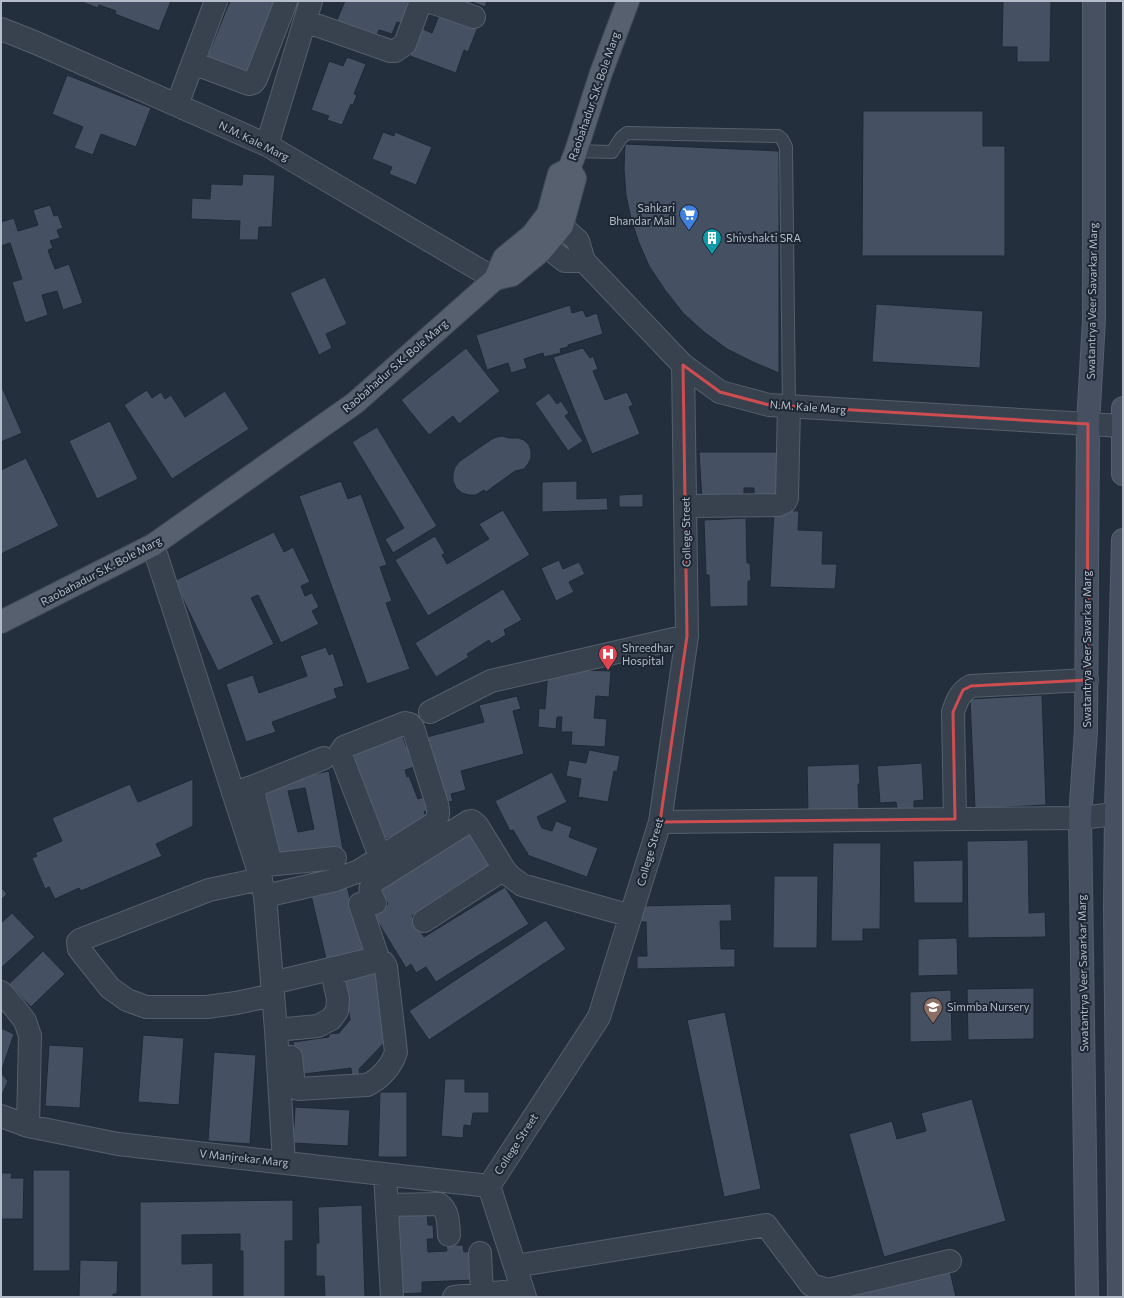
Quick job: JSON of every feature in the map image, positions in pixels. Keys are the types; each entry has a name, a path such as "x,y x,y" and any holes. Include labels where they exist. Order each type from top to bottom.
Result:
{"main road":[{"name":"Raobahadur S.K. Bole Marg","path":"573,160 601,73 628,1"},
{"name":"Swatantrya Veer Savarkar Marg","path":"1087,1297 1080,818 1086,730 1088,424 1094,320 1094,1"},
{"path":"555,220 575,178 573,160"},
{"name":"Raobahadur S.K. Bole Marg","path":"1,622 153,546 355,403 495,279 504,258 539,241 555,220"},
{"path":"1123,420 1123,474"},
{"path":"1119,1297 1115,906 1120,813 1123,540"}],"street":[{"path":"177,105 216,1"},
{"path":"193,63 249,84 253,83 256,79 286,1"},
{"path":"267,145 308,11 390,51 394,51 405,44 422,1"},
{"path":"428,1 471,8"},
{"name":"N.M. Kale Marg","path":"1,29 34,42 267,145 495,279"},
{"path":"539,241 565,261 584,261 578,241 555,220"},
{"name":"N.M. Kale Marg","path":"584,261 683,365 720,392 769,405 1088,424 1123,420"},
{"name":"College Street","path":"523,1293 489,1186 599,1017 660,822 687,636 683,365"},
{"path":"685,506 778,505 785,502 787,498 789,406"},
{"path":"153,546 242,790 263,876 273,989 283,1040 294,1086 298,1089 367,1085 372,1083 380,1076 392,1063 396,1052 386,967 382,962 378,961 337,972 333,976 338,999 337,1011 331,1019 318,1026 283,1040"},
{"path":"430,712 491,681 687,636"},
{"path":"955,819 954,712 957,700 963,690 971,686 1087,680"},
{"path":"263,876 335,880 359,871 381,858 433,824 437,819 437,804 412,728 410,724 405,723 344,747 340,753 381,858"},
{"path":"242,790 324,758"},
{"path":"660,822 1080,818 1120,813"},
{"path":"335,858 263,876 228,887 209,890 80,940 78,942 79,949 110,988 127,1000 146,1006 207,1007 236,1003 273,989 372,959 377,955 368,903 370,887 373,882 468,822 472,821 477,825 510,876 522,885 631,916"},
{"path":"424,921 504,868"},
{"path":"1,992 25,1021 30,1036 28,1126"},
{"path":"283,1040 284,1162"},
{"name":"V Manjrekar Marg","path":"1,1116 28,1126 118,1144 489,1186"},
{"path":"385,1174 392,1297"},
{"path":"387,1205 439,1204 444,1207 446,1212 449,1235"},
{"path":"514,1266 766,1225 811,1285 828,1290 950,1261"},
{"path":"480,1253 482,1294"},
{"path":"454,1297 482,1294 523,1293"}],"lane":[{"path":"573,160 612,152 621,138 627,133 778,136 782,139 786,147 789,406"}],"highlighted area":[{"path":"683,365 720,392 769,405 1088,424 1087,680 971,686 963,690 953,712 955,819 660,822 687,636"}],"building":[{"path":"79,1 171,1 159,31 115,14 116,11 99,5 98,8"},
{"path":"230,1 284,1 253,78 206,60"},
{"path":"345,1 405,1 416,5 408,26 397,22 392,34 379,30 374,43 334,27"},
{"path":"470,1 487,1 485,7"},
{"path":"992,1 1051,1 1050,62 1017,62 1017,47 1002,47 1003,2"},
{"path":"440,13 478,27 468,52 464,50 456,73 410,56 421,28 432,33"},
{"path":"347,57 366,64 354,94 357,95 353,105 351,104 342,125 327,120 329,116 311,110 329,61 343,66"},
{"path":"67,75 151,108 136,147 101,134 93,155 74,148 83,127 52,114"},
{"path":"863,111 983,111 983,146 1005,146 1005,256 862,256"},
{"path":"383,132 394,136 395,132 432,147 416,185 389,174 392,167 372,159"},
{"name":"Shivshakti SRA","path":"625,144 779,151 779,373 727,349 704,332 683,313 665,290 649,266 631,219 626,195 624,169"},
{"path":"243,174 275,175 272,227 259,227 258,240 239,240 240,221 191,219 192,198 210,199 211,184 242,185"},
{"path":"50,205 54,216 58,215 63,228 57,230 60,238 50,241 53,248 48,250 55,269 69,264 83,303 63,310 57,291 42,295 48,315 25,323 12,282 22,279 10,243 1,246 1,222 14,218 18,231 38,225 33,210"},
{"path":"325,277 347,324 326,334 332,348 319,355 290,293"},
{"path":"876,304 983,311 980,368 872,362"},
{"path":"570,305 572,313 583,310 586,317 597,313 603,334 568,345 568,347 560,349 561,353 544,357 543,353 524,359 527,368 511,373 508,363 487,370 476,335"},
{"path":"466,348 500,391 459,424 453,416 429,435 401,400"},
{"path":"583,348 590,358 593,356 598,369 593,371 605,400 627,392 633,405 629,407 640,434 592,454 553,357"},
{"path":"1,387 22,433 1,442"},
{"path":"147,390 152,398 161,392 165,399 171,395 185,417 225,391 249,429 172,479 124,405"},
{"path":"549,393 557,404 561,401 569,413 565,416 583,441 568,451 535,403"},
{"path":"110,421 138,479 97,499 69,441"},
{"path":"377,427 437,526 393,553 385,539 404,528 352,442"},
{"path":"502,436 524,440 529,445 531,458 528,464 524,469 515,471 486,492 484,490 476,495 462,493 456,488 453,481 455,467 460,461 492,439"},
{"path":"699,452 781,452 778,497 754,498 754,488 744,488 744,499 702,500"},
{"path":"26,458 59,526 1,554 1,470"},
{"path":"341,481 348,499 361,494 387,565 380,567 392,601 386,603 410,669 367,684 299,496"},
{"path":"577,481 577,499 607,498 608,510 542,512 542,482"},
{"path":"643,494 643,507 619,507 619,495"},
{"path":"503,510 530,555 428,616 395,560 435,536 445,553 442,555 447,564 489,539 479,524"},
{"path":"774,510 799,511 798,530 823,531 822,564 837,564 835,589 770,587"},
{"path":"746,518 747,563 750,563 751,581 748,581 748,606 710,607 709,575 706,575 704,520"},
{"path":"274,532 284,552 293,547 310,582 301,586 305,596 312,593 319,607 312,611 319,624 281,643 258,595 251,598 274,644 218,671 174,581"},
{"path":"559,560 563,569 579,562 585,574 569,582 574,592 556,601 541,568"},
{"path":"503,589 522,620 504,630 506,635 491,644 489,640 467,654 469,657 436,677 415,643"},
{"path":"326,647 329,655 333,653 344,686 334,689 337,698 272,722 276,732 246,742 226,684 253,675 259,693 307,676 300,656"},
{"path":"548,669 611,671 609,697 596,696 594,718 607,719 605,747 571,745 572,732 561,732 562,717 557,717 556,729 538,727 539,708 545,709"},
{"path":"1042,695 1046,805 975,809 970,699"},
{"path":"517,696 521,709 513,711 524,754 461,771 466,790 451,794 453,801 440,804 423,738 484,722 479,705"},
{"path":"402,734 406,746 412,743 417,755 410,757 414,767 405,770 407,777 409,776 418,799 426,796 431,809 424,812 428,821 384,840 346,753"},
{"path":"589,750 620,756 617,772 614,771 608,802 578,797 581,779 566,776 569,760 586,763"},
{"path":"922,763 924,800 914,801 914,809 897,809 896,802 880,803 877,766"},
{"path":"859,764 859,809 808,811 807,766"},
{"path":"329,771 344,855 273,856 259,792 283,786 282,781","holes":["305,788 314,829 298,832 288,791"]},
{"path":"552,772 567,802 537,817 542,828 552,831 556,821 572,827 569,837 598,848 587,877 527,855 528,852 527,853 513,830 510,831 495,801"},
{"path":"193,779 193,826 156,844 162,856 81,891 79,888 55,899 49,887 45,889 32,858 37,856 35,853 62,841 52,818 130,784 138,802"},
{"path":"468,828 492,866 412,916 424,937 505,887 529,924 436,982 426,967 416,973 411,964 406,968 373,914 388,904 377,885"},
{"path":"1028,840 1029,913 1045,912 1046,937 968,938 967,841"},
{"path":"833,843 881,843 880,929 863,929 863,941 831,941"},
{"path":"963,860 963,903 914,903 913,861"},
{"path":"774,876 818,876 817,948 773,948"},
{"path":"347,886 354,915 371,957 328,967 311,895"},
{"path":"1,887 7,894 1,900"},
{"path":"731,904 732,921 720,921 721,949 735,949 735,967 637,969 637,956 647,956 646,922 639,922 639,906"},
{"path":"12,913 35,937 1,968 1,923"},
{"path":"546,920 566,949 429,1040 409,1011"},
{"path":"957,938 958,975 918,976 918,939"},
{"path":"43,951 65,974 31,1007 9,984"},
{"path":"379,969 389,1038 359,1069 360,1077 352,1078 351,1068 297,1075 293,1042 329,1037 329,1034 339,1033 350,1020 343,974"},
{"path":"1034,988 1034,1039 968,1040 967,989"},
{"path":"951,990 952,1041 910,1042 910,992"},
{"path":"725,1012 761,1189 724,1197 687,1020"},
{"path":"1,1028 14,1034 1,1072"},
{"path":"143,1035 184,1038 179,1105 138,1102"},
{"path":"49,1045 84,1047 80,1108 45,1106"},
{"path":"214,1052 256,1055 250,1144 208,1141"},
{"path":"1,1073 8,1081 1,1097"},
{"path":"445,1079 465,1079 465,1092 489,1092 489,1113 473,1113 471,1126 464,1125 463,1138 441,1136"},
{"path":"380,1092 407,1092 407,1157 378,1157"},
{"path":"972,1099 1006,1221 884,1257 849,1134 892,1121 897,1139 926,1131 921,1113"},
{"path":"295,1107 350,1110 348,1146 293,1143"},
{"path":"33,1170 70,1170 70,1271 33,1271"},
{"path":"1,1173 12,1173 11,1178 24,1178 23,1219 1,1219"},
{"path":"293,1200 293,1241 285,1241 285,1297 243,1297 243,1251 240,1251 240,1234 182,1235 182,1264 213,1263 213,1297 140,1297 140,1202"},
{"path":"362,1205 365,1297 325,1297 324,1276 316,1276 316,1243 319,1243 318,1207"},
{"path":"427,1213 428,1225 433,1225 434,1239 427,1239 428,1252 447,1251 446,1245 463,1245 464,1252 474,1251 475,1280 422,1282 422,1293 396,1294 392,1214"},
{"path":"80,1260 118,1261 117,1294 113,1294 113,1297 79,1297"},
{"path":"949,1267 956,1297 821,1297"}],"place":[{"name":"Sahkari Bhandar Mall","path":"689,231"},
{"name":"Shivshakti SRA","path":"712,255"},
{"name":"Shreedhar Hospital","path":"608,671"},
{"name":"Simmba Nursery","path":"933,1024"}]}
